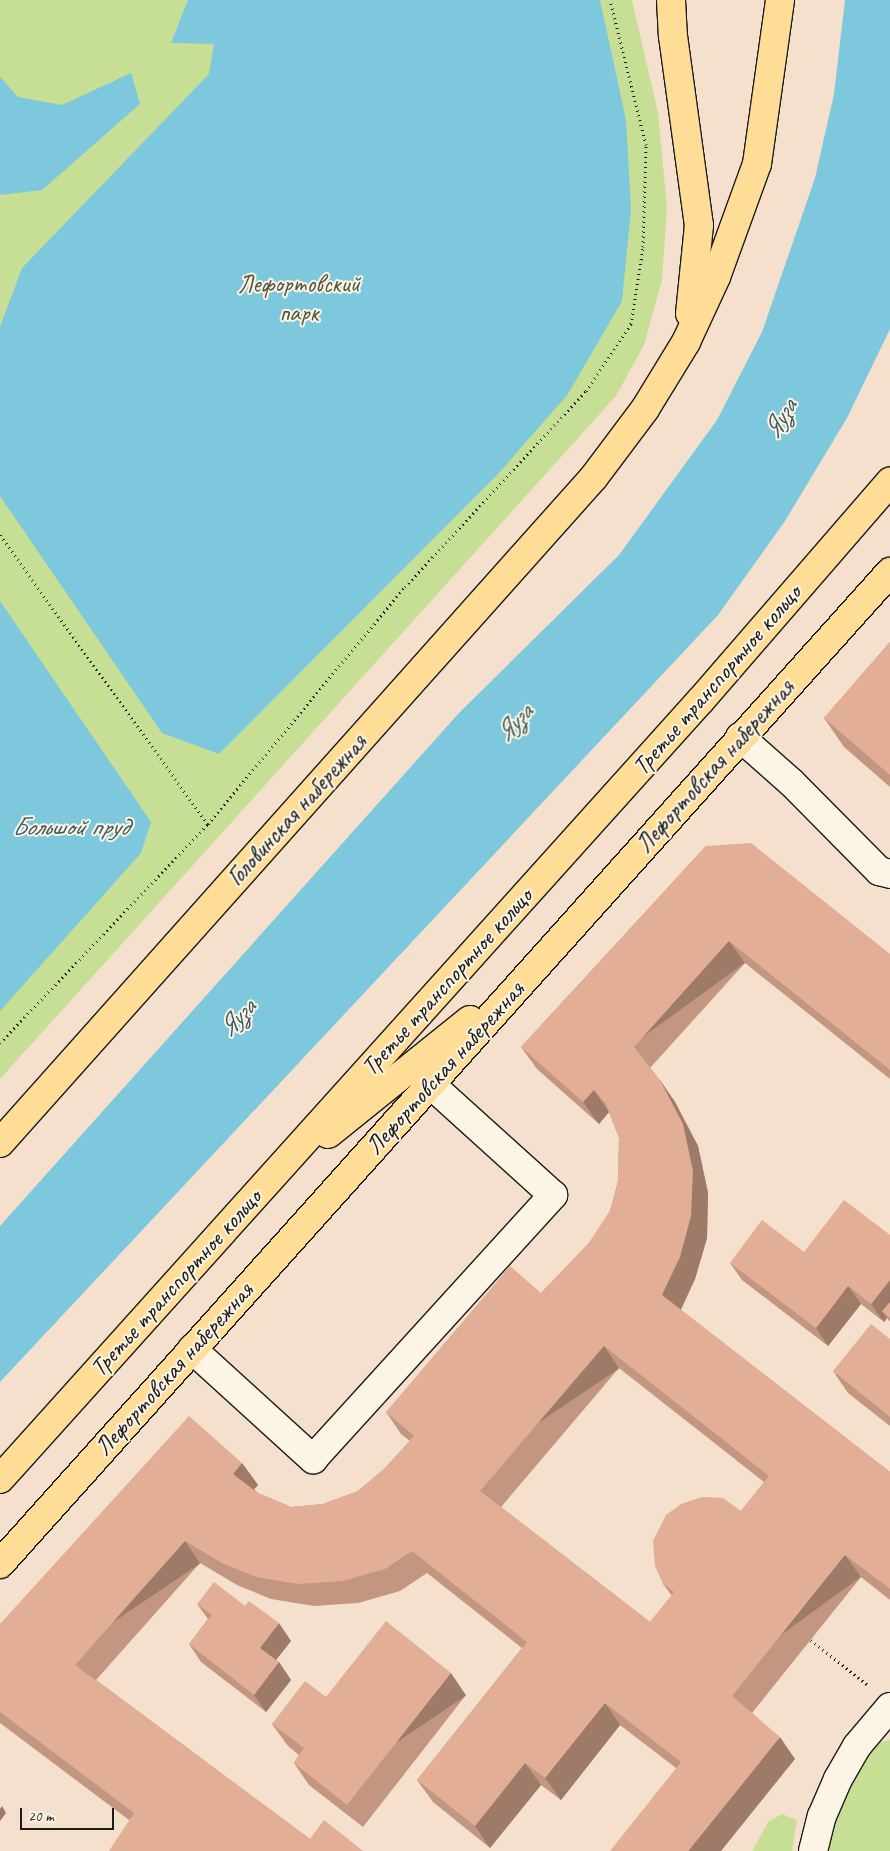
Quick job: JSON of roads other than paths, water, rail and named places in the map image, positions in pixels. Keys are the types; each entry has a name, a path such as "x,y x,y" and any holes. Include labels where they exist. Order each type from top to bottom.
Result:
{"main road":[{"path":"671,0 673,36 699,225 686,342"},
{"name":"Головинская набережная","path":"0,1143 594,477 645,409 686,342 716,277 756,164 780,0"},
{"name":"Третье транспортное кольцо","path":"0,1479 701,700 890,482"},
{"name":"Лефортовская набережная","path":"0,1564 887,575"},
{"path":"261,1189 536,966"}],"street":[{"path":"740,738 792,783 879,871 890,874"},
{"path":"192,1349 313,1459 546,1202 552,1195 430,1084"},
{"path":"813,1851 822,1816 838,1779 883,1700"}],"water":[{"name":"Лефортовский парк","path":"188,0 600,0 626,120 631,209 622,301 568,394 497,475 219,754 162,733 0,496 0,327 22,268 209,74 214,44 171,43"},
{"name":"Яуза","path":"845,0 890,0 890,329 847,418 785,521 718,615 0,1382 0,1226 459,713 619,555 717,420 762,332 815,178 834,94"},
{"path":"131,73 140,104 42,190 0,195 0,77 18,97 62,105"},
{"name":"Большой пруд","path":"0,601 151,822 141,853 0,1011"}]}
